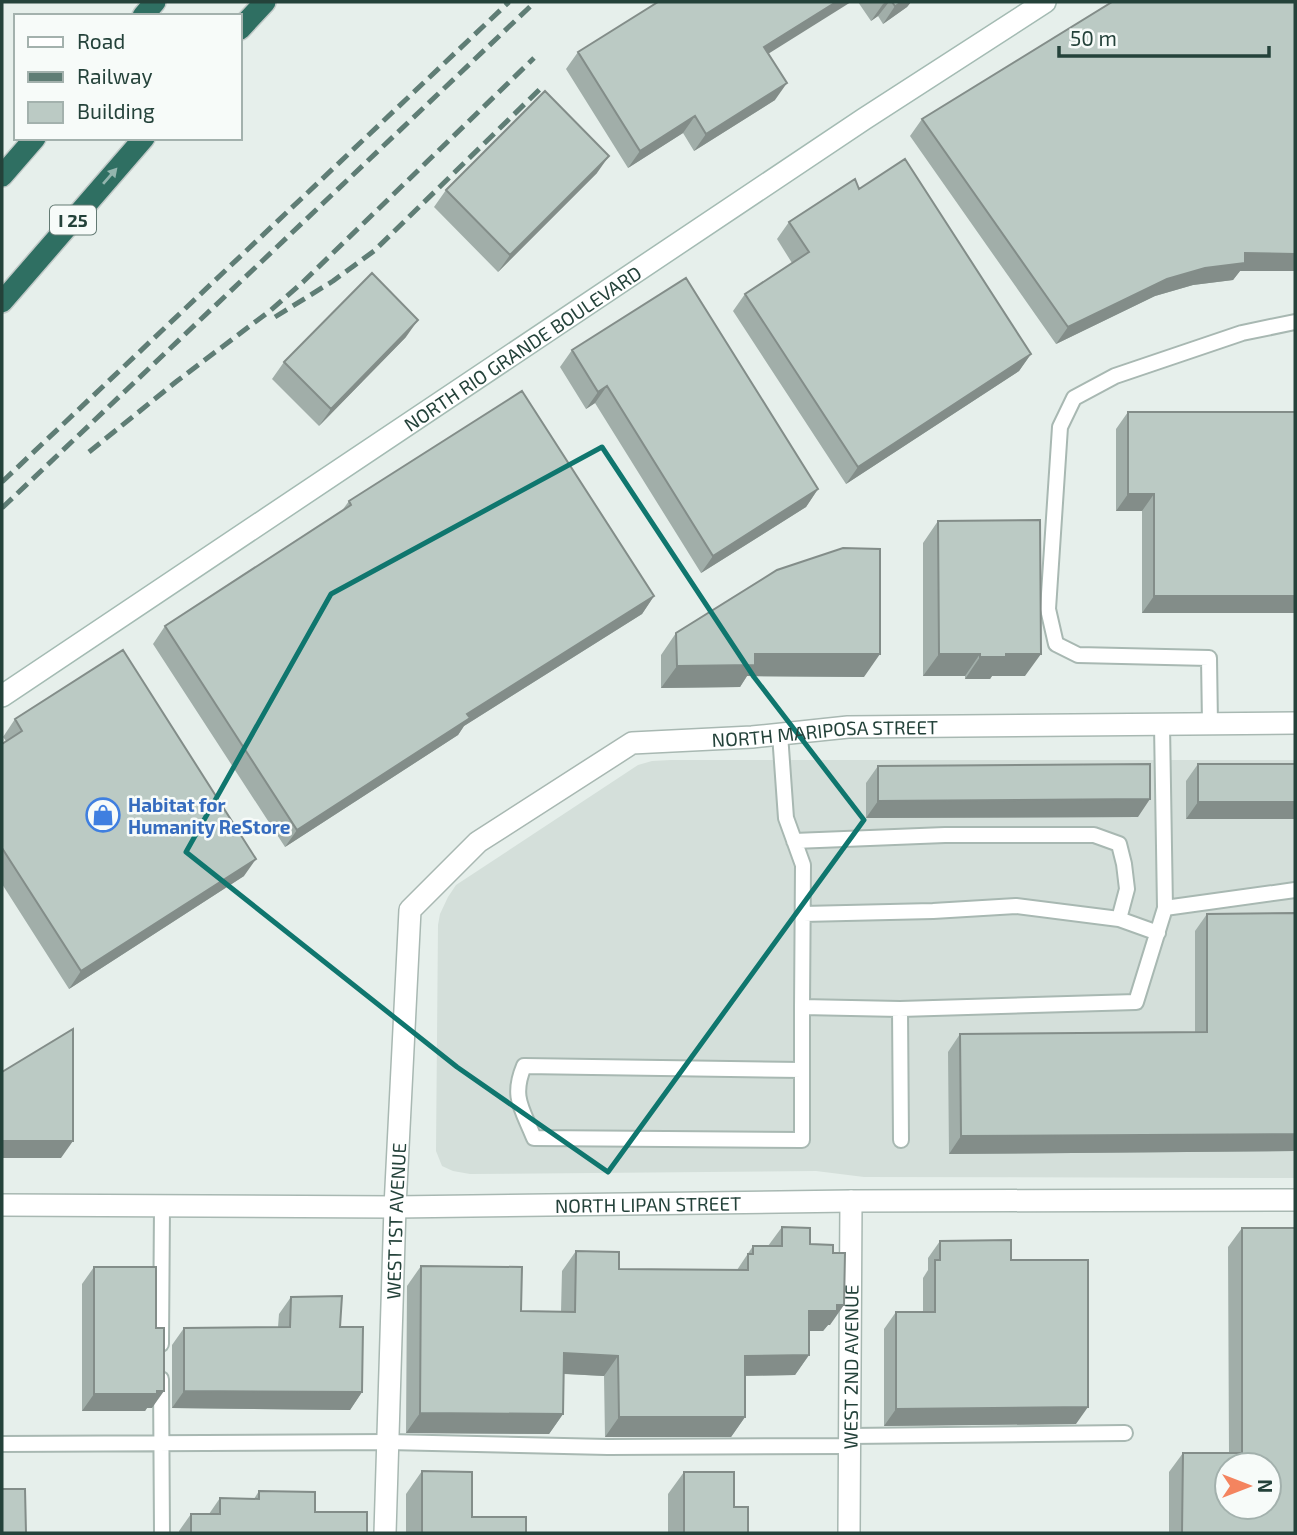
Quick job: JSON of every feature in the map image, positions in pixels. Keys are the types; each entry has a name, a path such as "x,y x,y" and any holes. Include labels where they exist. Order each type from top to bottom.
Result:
{"highway":[{"path":"242,27 265,2"},
{"path":"2,176 33,140"},
{"name":"I 25","path":"2,302 142,140"}],"street":[{"name":"NORTH RIO GRANDE BOULEVARD","path":"2,696 864,119 1045,2"},
{"name":"NORTH MARIPOSA STREET","path":"410,910 478,842 632,743 848,727 1295,723"},
{"name":"WEST 1ST AVENUE","path":"385,1533 395,1207 410,910"},
{"name":"NORTH LIPAN STREET","path":"2,1205 395,1207 851,1201 1295,1200"},
{"name":"WEST 2ND AVENUE","path":"849,1533 851,1201"}],"lane":[{"path":"1210,724 1209,658 1078,655 1056,643 1048,609 1059,427 1074,398 1115,376 1242,333 1295,322"},
{"path":"802,1007 900,1009 1136,1002 1165,908 1162,725"},
{"path":"780,734 786,818 803,865 802,1140 534,1138 518,1097 517,1084 524,1066 802,1070"},
{"path":"794,841 945,835 1094,835 1119,844 1127,889 1119,919"},
{"path":"1165,908 1295,890"},
{"path":"803,914 1016,906 1119,919 1158,933"},
{"path":"900,1009 901,1140"},
{"path":"162,1206 162,1533"},
{"path":"2,1444 388,1442 608,1447 1125,1433"}],"highlighted area":[{"path":"602,447 754,677 864,820 608,1172 457,1067 186,852 331,594"}],"shaded area":[{"path":"671,760 1295,760 1295,1178 864,1177 816,1171 470,1174 442,1166 436,1151 438,925 448,897 456,885 638,765"}],"building":[{"path":"658,2 836,2 764,47 787,83 706,134 695,116 640,151 578,52"},
{"path":"1112,2 1295,2 1295,254 1245,253 1245,263 1205,268 1167,279 1068,327 922,119"},
{"path":"545,91 609,156 510,255 446,190"},
{"path":"905,159 1031,354 858,467 745,294 809,252 789,222 855,179 859,189"},
{"path":"372,273 418,320 331,409 284,362"},
{"path":"686,278 818,489 713,556 607,386 598,392 572,350"},
{"path":"522,391 654,596 467,714 470,718 297,830 165,626 351,505 349,501"},
{"path":"1128,412 1295,412 1295,596 1154,596 1154,494 1128,494"},
{"path":"1040,520 1041,654 980,657 980,654 939,654 938,521"},
{"path":"843,548 880,549 880,654 755,654 755,665 677,666 676,633 777,570"},
{"name":"Habitat for Humanity ReStore","path":"123,650 256,859 81,971 2,848 2,744 22,731 15,719"},
{"path":"1150,764 1150,799 878,801 878,766"},
{"path":"1198,764 1295,764 1295,802 1198,802"},
{"path":"1295,913 1295,1134 961,1136 960,1034 1207,1032 1207,914"},
{"path":"73,1029 73,1141 2,1141 2,1072"},
{"path":"782,1227 810,1228 810,1244 833,1245 833,1253 845,1253 844,1305 837,1305 837,1311 809,1311 809,1355 745,1356 745,1417 619,1417 618,1356 564,1353 563,1414 420,1413 421,1266 522,1267 521,1311 575,1312 576,1251 619,1252 619,1269 748,1270 748,1254 753,1254 753,1246 782,1246"},
{"path":"1242,1228 1295,1228 1295,1533 1182,1533 1183,1453 1213,1453 1213,1521 1283,1521 1283,1451 1242,1451"},
{"path":"1011,1240 1011,1260 1088,1260 1088,1407 896,1409 896,1312 935,1312 935,1260 940,1260 940,1241"},
{"path":"94,1267 156,1267 156,1328 164,1328 164,1391 157,1391 157,1394 94,1394"},
{"path":"342,1296 340,1327 363,1327 362,1392 184,1391 184,1328 290,1327 291,1297"},
{"path":"422,1471 472,1472 472,1517 526,1517 526,1533 422,1533"},
{"path":"684,1472 734,1472 734,1507 748,1507 748,1533 684,1533"},
{"path":"2,1489 25,1489 26,1533 2,1533"},
{"path":"259,1491 315,1492 315,1512 367,1512 367,1533 191,1533 191,1514 220,1514 220,1498 259,1499"}],"railway":[{"path":"2,482 509,2"},
{"path":"2,508 535,2"},
{"path":"89,452 303,282 534,58"},
{"path":"275,317 333,281 374,251 542,87"}],"place":[{"name":"Habitat for Humanity ReStore","path":"103,815"}]}
